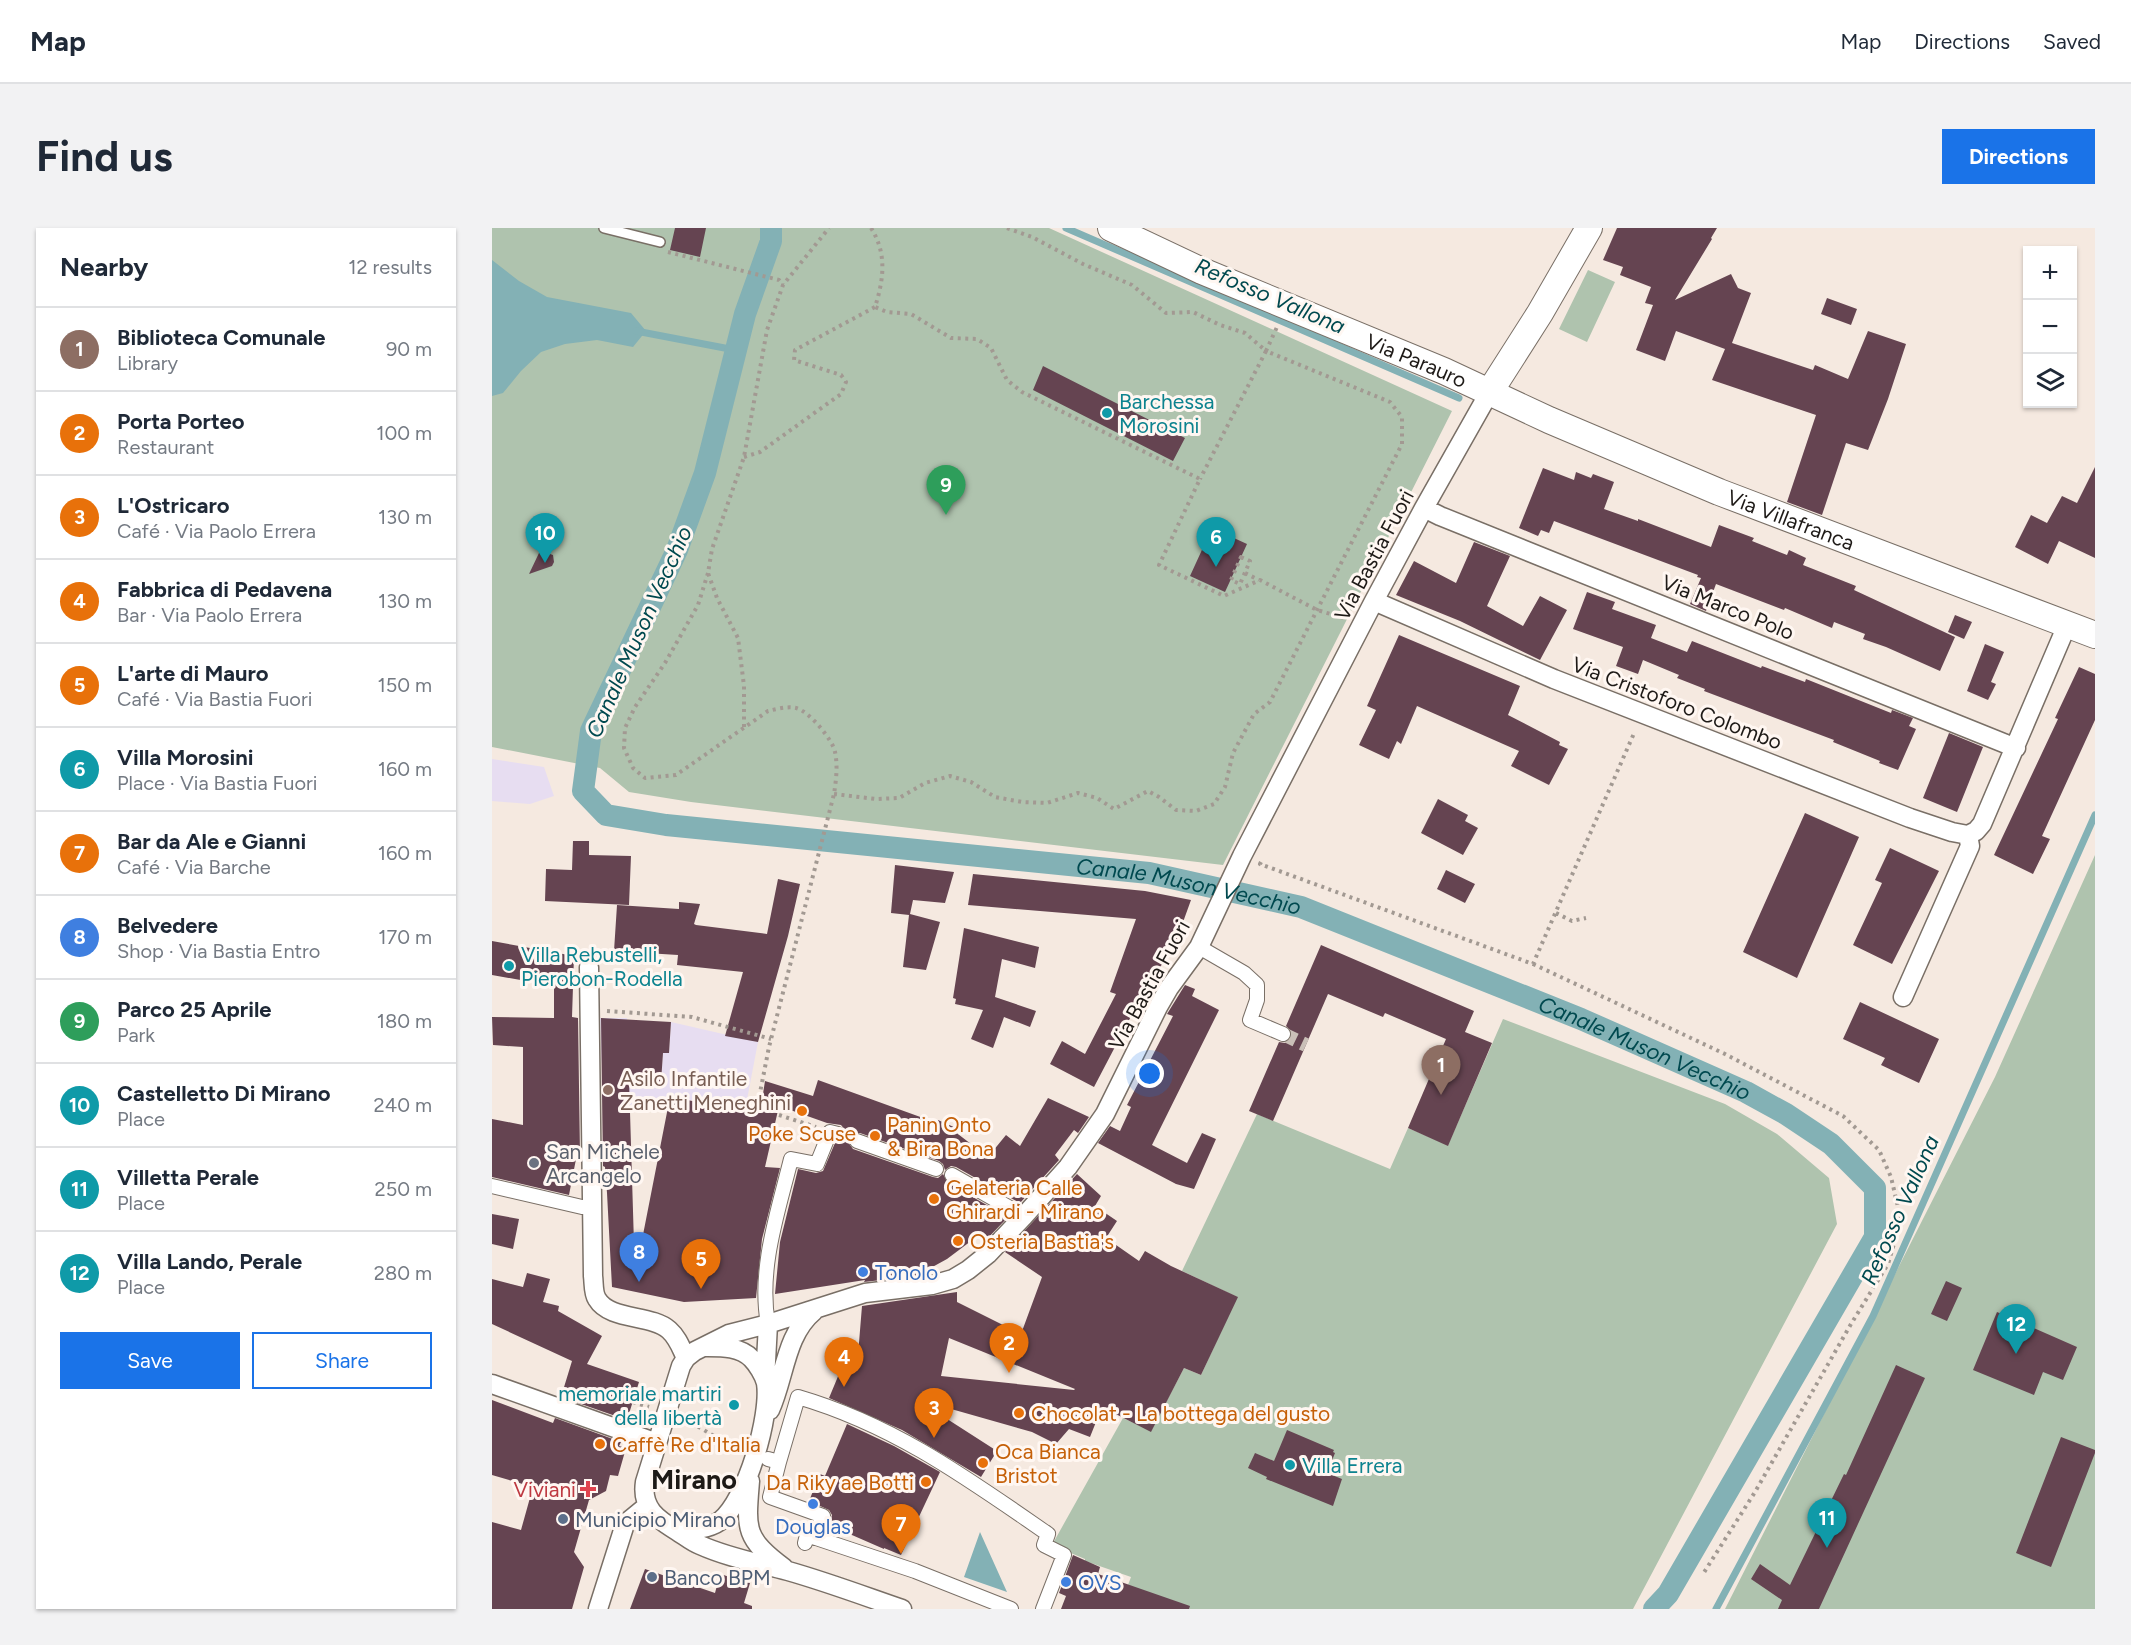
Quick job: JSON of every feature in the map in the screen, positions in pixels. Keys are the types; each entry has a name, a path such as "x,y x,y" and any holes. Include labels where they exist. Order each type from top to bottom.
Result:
{"main road":[{"name":"Via Parauro","path":"1112,228 1202,271 1444,371 1489,393"},
{"path":"1489,393 1540,313 1589,228"},
{"name":"Via Villafranca","path":"1489,393 1719,492 2095,635"}],"street":[{"name":"Via Bastia Fuori","path":"686,1358 702,1347 729,1334 814,1311 865,1293 952,1279 968,1270 987,1254 1068,1167 1105,1114 1158,1007 1199,946 1374,600 1489,393"},
{"name":"Via Marco Polo","path":"1424,508 2016,748"},
{"name":"Via Cristoforo Colombo","path":"1374,600 1554,679 1910,818 1968,835"},
{"path":"1903,997 1970,846 1968,835 1982,824 2067,625"},
{"path":"1199,946 1244,973 1257,985 1257,1000 1250,1020 1282,1034"},
{"path":"589,967 593,1276 597,1300 614,1312 657,1323 668,1329 677,1339 686,1358 681,1366 644,1490 647,1506 663,1523 708,1548 902,1609"},
{"path":"764,1422 769,1244 791,1159 817,1164 834,1133"},
{"path":"856,1141 936,1168"},
{"path":"952,1175 1024,1216"},
{"path":"492,1186 582,1207 592,1207"},
{"path":"787,1571 760,1550 751,1535 747,1510 750,1473 764,1422 782,1381 793,1338 804,1319 814,1311"},
{"path":"702,1347 735,1349 746,1354 752,1359 765,1380"},
{"path":"492,1384 657,1443"},
{"path":"1011,1609 915,1571 810,1541 823,1516 770,1497 773,1460 798,1397 834,1407 937,1458 1048,1534 1044,1545 1064,1555 1042,1609"},
{"path":"676,1530 710,1527 721,1520 734,1503 750,1473"},
{"path":"598,1609 625,1524 647,1506"}],"lane":[{"path":"604,228 660,242"}],"path":[{"path":"759,1109 757,1108 771,1039 834,794 837,773 835,750 812,718 798,708 783,708 768,711 676,775 645,778 633,768 624,748 625,728 635,707 665,663 698,605 708,573 712,549 744,457 767,330 783,285 830,228"},
{"path":"744,457 760,452 841,394 846,382 841,375 794,360 795,350 875,307 882,287 884,269 878,239 870,228"},
{"path":"834,794 876,799 899,798 925,783 950,776 971,782 995,796 1022,802 1047,803 1078,793 1097,798 1114,809 1148,791 1159,796 1176,810 1196,811 1214,804 1225,787 1233,753 1254,714 1270,702 1402,444 1402,417 1390,402 1266,351 1245,333 1220,326 1192,312 1166,313 1132,285 1083,264 1032,237 1007,228"},
{"path":"660,242 658,250 779,280 783,285"},
{"path":"875,307 887,312 911,314 951,338 977,339 991,348 1007,380 1022,392 1200,479"},
{"path":"1260,580 1224,597 1159,565 1278,326"},
{"path":"1241,557 1250,561 1245,573 1240,584 1231,580 1241,557"},
{"path":"708,573 717,598 738,638 744,686 744,728"},
{"path":"1245,573 1317,610 1362,625"},
{"path":"1533,964 1635,731"},
{"path":"1266,853 1260,864 1533,964 1725,1054 1843,1116 1879,1150 1891,1177 1901,1220 1888,1264 1755,1492 1703,1574"},
{"path":"1556,913 1572,921 1586,918"},
{"path":"591,1010 692,1017 771,1039"},
{"path":"779,1115 834,1133"},
{"path":"633,1402 653,1408"},
{"path":"680,1417 741,1452"}],"shaded area":[{"path":"492,759 544,767 554,796 530,804 492,801"},
{"path":"600,1018 627,1018 629,1079 661,1081 663,1053 669,1053 671,1022 758,1042 745,1110 732,1107 722,1161 717,1123 720,1105 690,1100 687,1115 678,1114 629,1105 603,1089"}],"green space":[{"path":"492,228 1049,228 1452,411 1223,865 691,802 629,792 600,768 492,747"},
{"path":"1588,270 1615,282 1587,342 1559,329"},
{"path":"2095,855 2095,1609 1725,1609 1995,1077"},
{"path":"1503,1019 1725,1104 1777,1134 1829,1178 1837,1224 1633,1609 1174,1609 1128,1585 1131,1577 1085,1561 1052,1545 1123,1418 1151,1431 1184,1368 1201,1375 1237,1297 1182,1271 1257,1114 1390,1169 1408,1128 1448,1145"}],"water":[{"path":"492,260 519,281 547,297 631,313 646,331 633,347 597,340 565,344 541,352 503,393 492,396"},
{"path":"980,1532 1007,1592 964,1577"}],"building":[{"path":"675,228 706,228 700,257 670,250"},
{"path":"1617,228 1717,228 1675,300 1731,274 1738,288 1751,293 1732,343 1813,370 1815,365 1848,379 1868,331 1906,344 1868,450 1846,443 1822,515 1787,502 1816,415 1712,380 1725,349 1676,331 1665,361 1636,350 1653,305 1645,303 1651,287 1620,275 1623,267 1603,260"},
{"path":"1827,298 1857,309 1851,325 1821,314"},
{"name":"Barchessa Morosini","path":"1043,366 1185,438 1173,461 1033,390"},
{"path":"2095,467 2095,558 2059,541 2048,564 2015,547 2031,515 2047,523 2062,496 2077,503"},
{"path":"1543,468 1574,480 1576,472 1591,478 1593,474 1614,482 1604,509 1638,521 1638,519 1711,547 1719,525 1754,538 1752,541 1787,555 1789,550 1806,558 1803,565 1856,586 1854,590 1955,637 1940,671 1863,639 1865,634 1834,622 1832,628 1785,608 1784,610 1716,584 1706,611 1690,604 1701,578 1697,577 1698,575 1554,521 1549,533 1541,530 1538,536 1519,528"},
{"path":"1212,528 1247,544 1225,592 1190,576"},
{"path":"1474,542 1510,556 1487,606 1523,626 1540,596 1567,610 1540,660 1460,621 1396,595 1414,561 1456,583"},
{"path":"539,553 553,555 554,562 552,566 529,574"},
{"path":"1587,592 1615,602 1612,609 1656,625 1651,638 1687,652 1692,641 1761,668 1762,666 1805,682 1806,679 1891,713 1892,710 1913,718 1909,726 1916,729 1898,770 1833,742 1834,740 1704,691 1705,689 1677,678 1679,675 1643,660 1638,674 1616,666 1623,647 1573,629"},
{"path":"1955,615 1972,622 1964,639 1948,632"},
{"path":"1399,635 1520,686 1508,715 1560,742 1559,745 1568,749 1549,785 1511,766 1519,751 1417,706 1401,744 1397,741 1389,759 1359,745 1376,710 1367,706"},
{"path":"1985,644 2004,652 1991,682 1996,684 1988,700 1967,691"},
{"path":"2079,667 2095,674 2095,720 2042,836 2050,839 2033,874 1994,855 2058,719 2055,718"},
{"path":"1949,733 1983,747 1957,812 1923,798"},
{"path":"1438,799 1468,815 1465,821 1478,828 1463,855 1421,833"},
{"path":"1805,813 1859,837 1797,978 1743,952"},
{"path":"573,841 589,841 589,855 631,856 629,905 545,901 546,869 572,870"},
{"path":"1890,848 1939,871 1892,964 1853,945 1882,883 1875,880"},
{"path":"895,865 954,872 945,903 913,900 910,914 940,922 926,970 903,967 909,915 891,913"},
{"path":"1446,870 1475,884 1465,903 1437,889"},
{"path":"973,874 1145,891 1191,900 1174,947 1156,973 1164,976 1146,1006 1138,1003 1094,1087 1050,1064 1062,1041 1085,1054 1116,994 1110,992 1136,919 968,905"},
{"path":"778,879 800,884 758,1042 725,1036 743,972 677,965 678,955 614,951 617,905 679,909 679,902 700,904 694,924 696,925 767,934"},
{"path":"964,928 1039,947 1035,968 1002,959 995,997 1036,1011 1030,1027 1004,1017 993,1048 971,1039 983,1010 955,1004 956,999 953,998"},
{"path":"492,941 574,956 572,1017 578,1018 580,1155 577,1154 569,1195 492,1177 492,1119 523,1125 523,1047 493,1045 492,1017 554,1018 554,986 492,975"},
{"path":"1321,945 1474,1011 1465,1032 1492,1043 1448,1146 1408,1128 1446,1039 1385,1013 1383,1017 1328,994 1273,1121 1249,1111 1279,1042 1285,1043 1291,1038 1292,1032 1286,1026"},
{"path":"1185,985 1195,989 1192,996 1219,1010 1152,1145 1187,1163 1202,1133 1216,1139 1194,1189 1176,1184 1098,1143 1110,1126 1120,1131 1131,1107 1127,1105 1173,1016 1167,1014"},
{"path":"1860,1002 1939,1039 1919,1083 1881,1065 1885,1058 1843,1039"},
{"path":"601,1018 671,1022 669,1053 663,1053 661,1082 629,1079 634,1244 641,1245 670,1097 760,1113 765,1081 813,1096 818,1080 956,1128 954,1131 988,1157 1006,1135 1020,1146 1048,1098 1089,1117 1078,1133 1074,1130 1055,1155 1059,1160 1020,1203 956,1167 951,1166 945,1170 939,1161 860,1133 852,1134 848,1142 853,1149 933,1177 938,1178 943,1174 948,1183 1008,1217 986,1240 979,1235 947,1259 916,1276 864,1282 865,1280 775,1294 780,1242 798,1169 816,1173 823,1171 835,1143 844,1141 847,1136 841,1125 827,1123 779,1106 765,1167 780,1168 762,1239 756,1298 684,1302 612,1287 607,1193 605,1167 603,1166"},
{"path":"1077,1174 1101,1196 1095,1206 1117,1221 1106,1238 1139,1261 1145,1251 1171,1266 1238,1297 1201,1375 1184,1368 1151,1432 1102,1407 1090,1437 1069,1429 1056,1444 1032,1432 916,1399 997,1451 981,1477 902,1430 829,1398 844,1362 857,1367 862,1306 957,1292 957,1302 1021,1334 1042,1277 1005,1252","holes":["949,1338 1075,1389 941,1376"]},
{"path":"492,1214 519,1219 513,1249 492,1244"},
{"path":"527,1273 550,1279 543,1302 559,1306 558,1311 602,1336 587,1364 639,1382 627,1420 561,1397 572,1361 492,1324 492,1279 523,1287"},
{"path":"1946,1281 1962,1288 1947,1321 1931,1314"},
{"path":"1997,1312 2077,1347 2063,1380 2043,1372 2034,1395 1973,1370"},
{"path":"1896,1365 1925,1378 1819,1609 1778,1609 1782,1600 1751,1579 1760,1564 1790,1585 1844,1474 1846,1475"},
{"path":"492,1400 553,1423 555,1418 621,1442 619,1446 626,1448 618,1476 610,1475 606,1491 589,1500 574,1552 584,1567 572,1609 492,1609 492,1522 521,1530 533,1487 492,1475"},
{"path":"847,1424 894,1446 940,1472 901,1555 829,1525 832,1515 829,1510 809,1501 820,1474 825,1476"},
{"name":"Villa Errera","path":"1287,1430 1334,1450 1335,1453 1327,1473 1342,1479 1333,1506 1266,1479 1267,1477 1248,1468 1255,1453 1274,1461"},
{"path":"2061,1437 2095,1450 2095,1453 2051,1567 2016,1553"},
{"path":"1073,1555 1100,1567 1098,1574 1190,1606 1189,1609 1061,1609 1066,1596 1059,1593"},
{"path":"645,1569 715,1593 720,1574 750,1583 744,1603 752,1606 752,1609 630,1609"}],"waterway":[{"name":"Canale Muson Vecchio","path":"771,228 771,241 745,314 705,473 677,550 591,731 583,791 606,815 666,825 1149,873 1301,907 1581,1019 1746,1092 1786,1114 1831,1144 1875,1188 1875,1237 1668,1594 1654,1609"},
{"name":"Refosso Vallona","path":"1066,228 1459,398"},
{"path":"636,331 735,350"},
{"name":"Refosso Vallona","path":"1716,1609 1873,1316 2095,815"}],"tunnel":[{"path":"1283,1034 1306,1045"}],"place":[{"name":"Barchessa Morosini","path":"1107,413"},
{"name":"Parco 25 Aprile","path":"946,515"},
{"name":"Castelletto Di Mirano","path":"545,563"},
{"name":"Villa Morosini","path":"1216,567"},
{"name":"Villa Rebustelli, Pierobon-Rodella","path":"509,966"},
{"name":"Asilo Infantile Zanetti Meneghini","path":"608,1090"},
{"name":"Biblioteca Comunale","path":"1441,1095"},
{"name":"Poke Scuse","path":"802,1111"},
{"name":"Panin Onto & Bira Bona","path":"875,1136"},
{"name":"San Michele Arcangelo","path":"534,1163"},
{"name":"Gelateria Calle Ghirardi - Mirano","path":"934,1199"},
{"name":"Osteria Bastia's","path":"958,1241"},
{"name":"Tonolo","path":"863,1272"},
{"name":"Belvedere","path":"639,1282"},
{"name":"L'arte di Mauro","path":"701,1289"},
{"name":"Villa Lando, Perale","path":"2016,1354"},
{"name":"Porta Porteo","path":"1009,1373"},
{"name":"Fabbrica di Pedavena","path":"844,1387"},
{"name":"memoriale martiri della libertà","path":"734,1405"},
{"name":"Chocolat - La bottega del gusto","path":"1019,1413"},
{"name":"L'Ostricaro","path":"934,1438"},
{"name":"Caffè Re d'Italia","path":"600,1444"},
{"name":"Oca Bianca Bristot","path":"983,1463"},
{"name":"Villa Errera","path":"1290,1465"},
{"name":"Da Riky ae Botti","path":"926,1482"},
{"name":"Viviani","path":"588,1489"},
{"name":"Douglas","path":"813,1504"},
{"name":"Municipio Mirano","path":"563,1519"},
{"name":"Villetta Perale","path":"1827,1548"},
{"name":"Bar da Ale e Gianni","path":"901,1554"},
{"name":"Banco BPM","path":"652,1577"},
{"name":"OVS","path":"1066,1582"}],"district":[{"name":"Mirano","path":"694,1479"}]}
